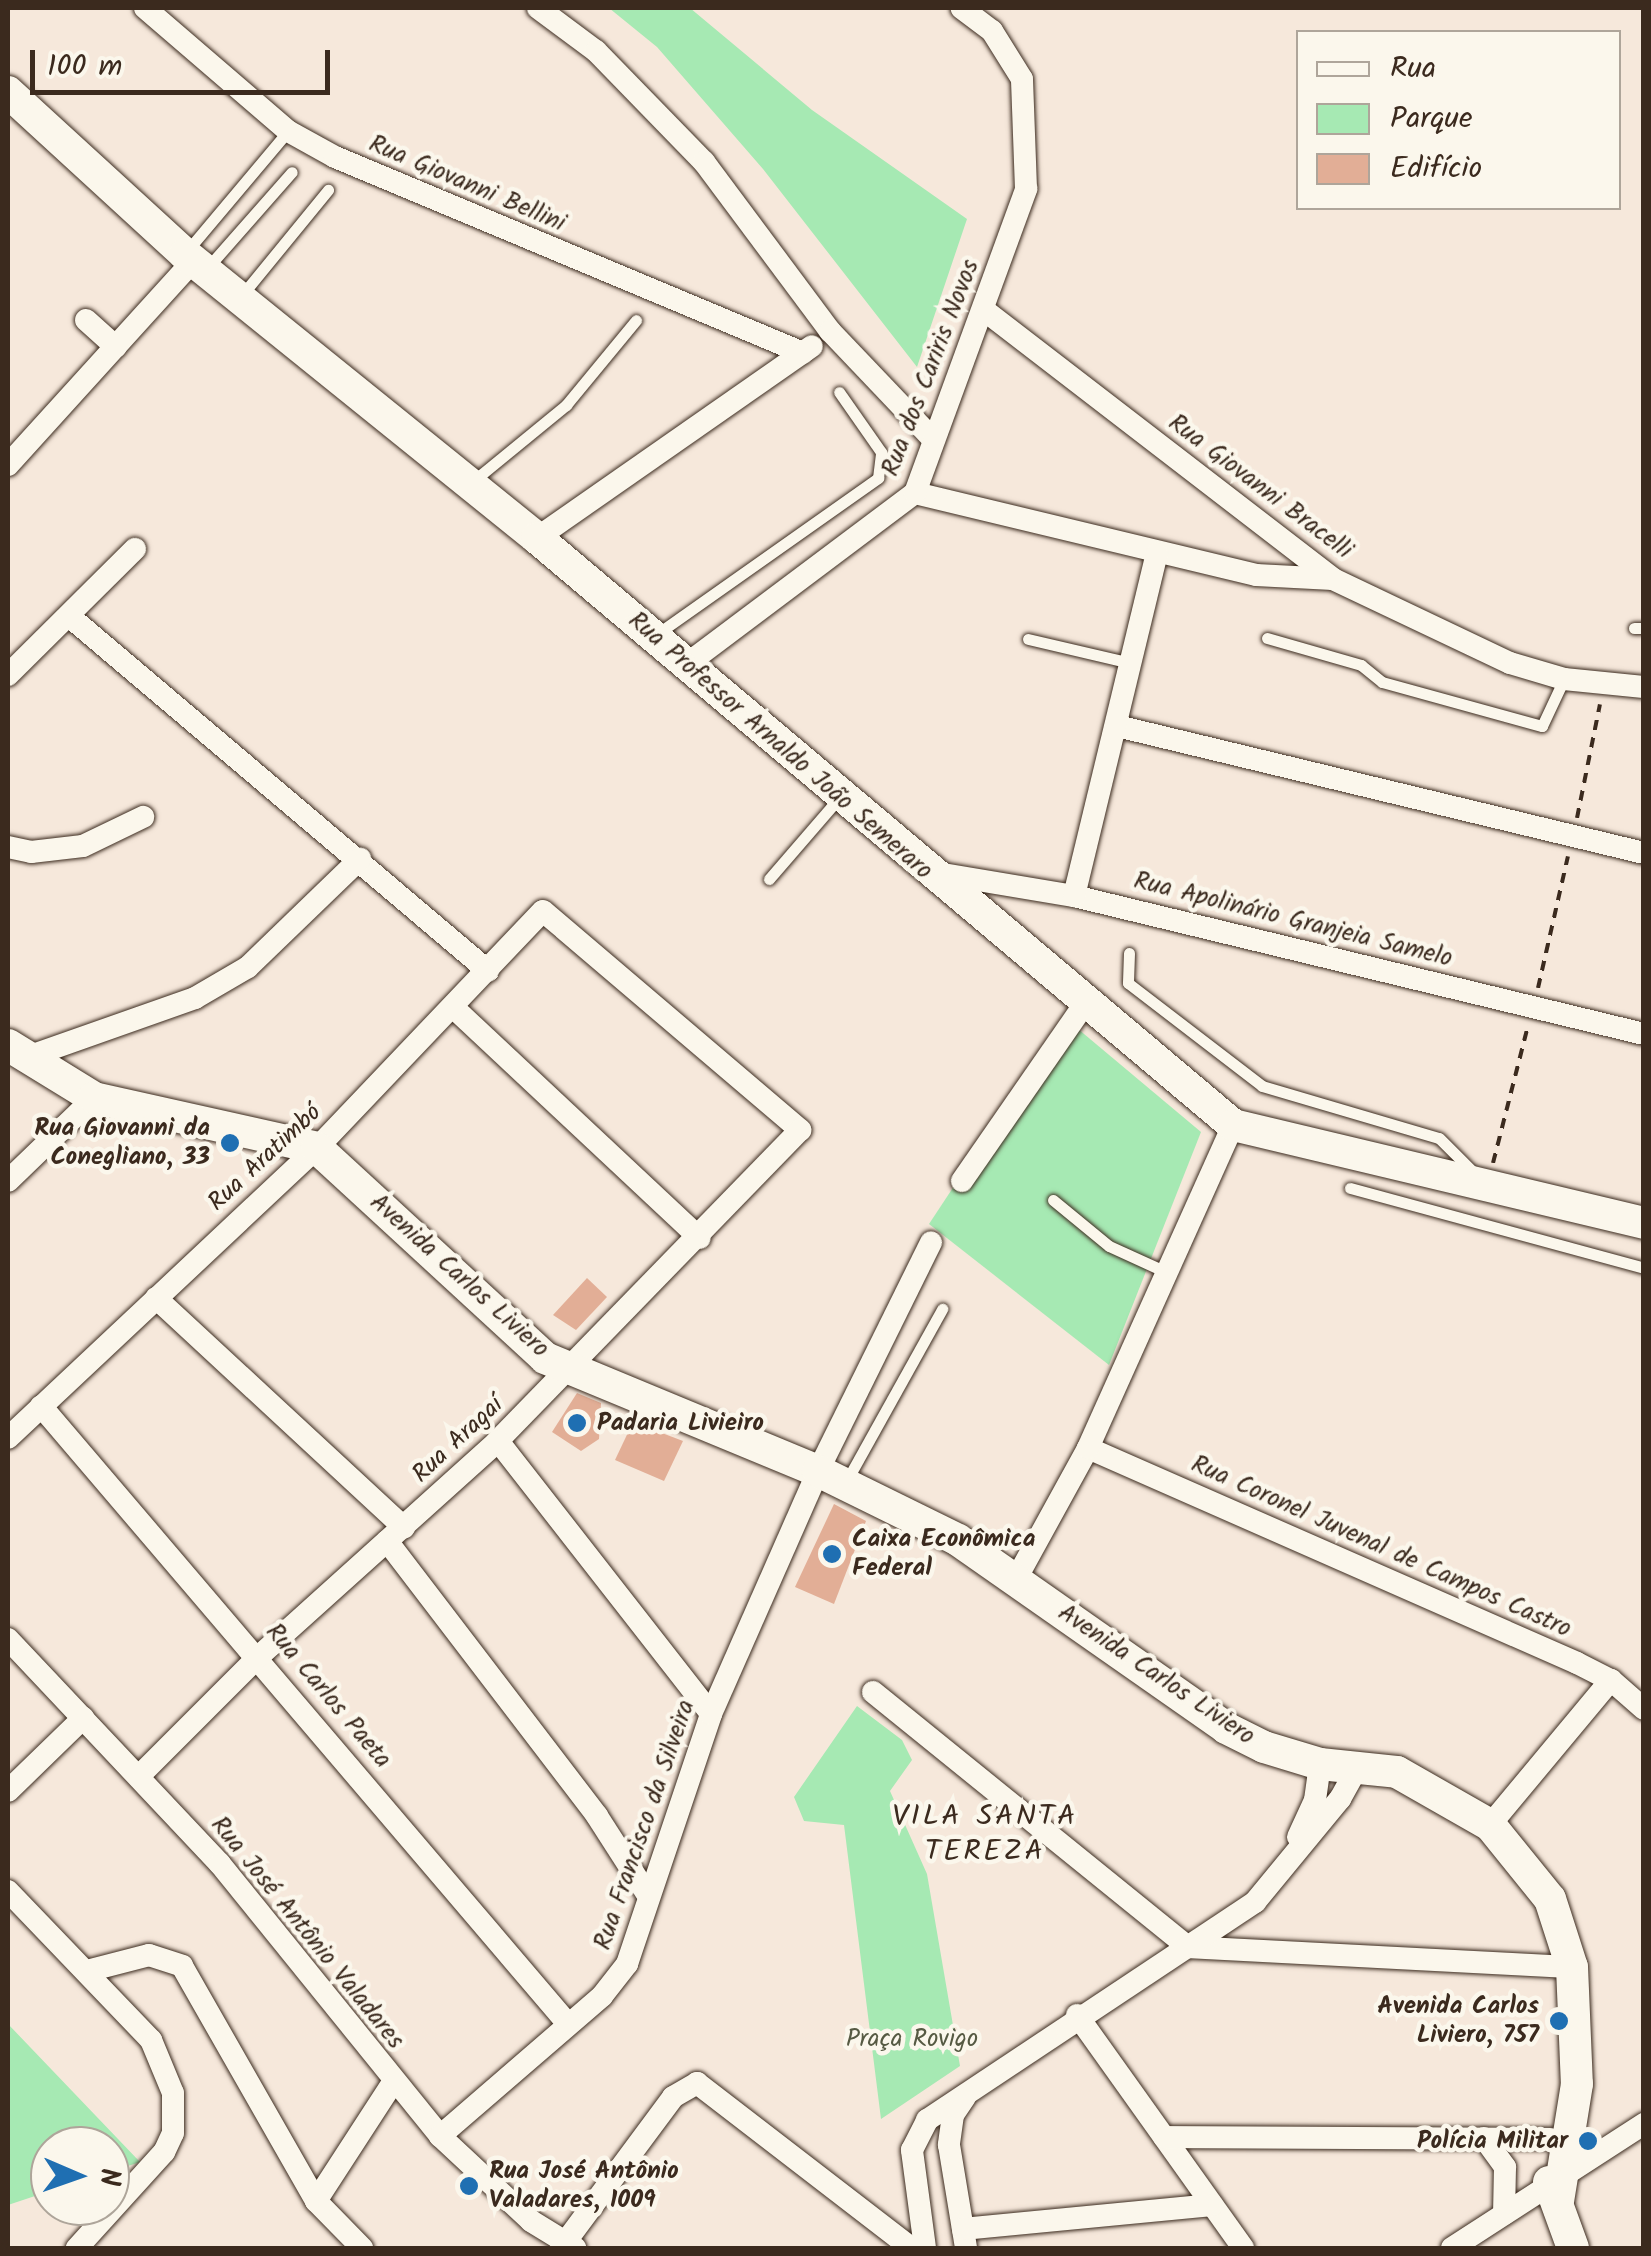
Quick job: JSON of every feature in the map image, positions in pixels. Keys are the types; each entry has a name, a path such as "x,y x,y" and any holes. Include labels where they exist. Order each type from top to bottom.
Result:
{"street":[{"name":"Rua Giovanni Bellini","path":"146,8 288,131 422,197 803,353"},
{"path":"538,8 596,51 704,162 830,331 933,440"},
{"name":"Rua dos Cariris Novos","path":"687,664 915,493 1026,190 1028,130 1022,79 992,30 962,8"},
{"name":"Rua Professor Arnaldo João Semeraro","path":"8,92 194,262 537,538 927,872 1232,1125 1644,1223"},
{"path":"8,465 194,262"},
{"name":"Rua Giovanni Bracelli","path":"984,310 1333,579 1411,621 1564,679 1644,688"},
{"path":"86,320 116,347"},
{"path":"537,538 830,331"},
{"path":"915,493 1157,554 1290,580 1333,579"},
{"path":"8,675 135,550"},
{"path":"1074,896 1157,554"},
{"path":"69,616 488,971"},
{"path":"1118,726 1644,853"},
{"path":"8,847 30,852 82,846 144,817"},
{"path":"16,1052 195,998 235,974 360,859"},
{"name":"Rua Apolinário Granjeia Samelo","path":"927,872 1074,896 1644,1034"},
{"name":"Rua Aratimbó","path":"8,1438 317,1148 455,1009 540,914 552,912 800,1130"},
{"path":"962,1181 1084,1004"},
{"path":"455,1009 700,1238"},
{"path":"16,1052 94,1098 317,1148"},
{"path":"8,1181 94,1098"},
{"path":"1015,1581 1088,1448 1232,1125"},
{"name":"Rua Aragaí","path":"139,1776 260,1656 498,1442 700,1238 800,1130"},
{"name":"Avenida Carlos Liviero","path":"317,1148 545,1358 831,1478 958,1540 1226,1728 1320,1764 1397,1772 1490,1826 1550,1899 1572,1968 1572,2068 1577,2084 1557,2189"},
{"name":"Rua Francisco da Silveira","path":"440,2136 568,2024 628,1964 647,1894 710,1714 831,1478 930,1242"},
{"path":"156,1298 395,1534 597,1816 647,1894"},
{"name":"Rua Carlos Paeta","path":"42,1406 260,1656 568,2024"},
{"path":"498,1442 710,1714"},
{"name":"Rua Coronel Juvenal de Campos Castro","path":"1088,1448 1612,1680 1644,1709"},
{"name":"Rua José Antônio Valadares","path":"8,1640 139,1776 263,1916 392,2084 518,2210 567,2247"},
{"path":"1490,1826 1612,1680"},
{"path":"873,1692 1188,1947 1572,1968"},
{"path":"8,1791 84,1718"},
{"path":"1295,1850 1315,1800 1320,1764"},
{"path":"926,2248 912,2150 927,2120 1078,2015 1255,1902 1340,1799 1358,1766"},
{"path":"8,1891 91,1970 151,2040 166,2064 175,2114 164,2152 78,2248"},
{"path":"91,1970 149,1955 182,1966 316,2201 362,2248"},
{"path":"1078,2015 1243,2248"},
{"name":"Avenida Carlos Liviero","path":"1572,2068 1562,2081 1550,2139 1557,2189 1573,2248"},
{"path":"316,2201 392,2084"},
{"path":"567,2247 673,2097 690,2084 706,2086 911,2248"},
{"path":"967,2094 953,2114 949,2145 964,2239 1212,2205"},
{"path":"1452,2248 1504,2214 1557,2189 1644,2124"},
{"path":"1164,2137 1550,2139"},
{"path":"1484,2138 1505,2168 1504,2214"}],"lane":[{"path":"194,262 288,131"},
{"path":"194,262 292,172"},
{"path":"239,298 328,190"},
{"path":"469,484 566,405 636,320"},
{"path":"653,636 878,478 881,452 838,392"},
{"path":"1268,638 1361,666 1382,682 1542,726 1564,679"},
{"path":"1028,639 1132,663"},
{"path":"769,879 840,797"},
{"path":"1129,954 1128,983 1262,1086 1438,1138 1487,1186"},
{"path":"1350,1188 1644,1268"},
{"path":"1053,1200 1108,1246 1166,1272"},
{"path":"831,1478 942,1309"}],"path":[{"path":"1487,1186 1574,835 1604,685"}],"green space":[{"path":"609,8 690,8 812,110 967,219 917,367 763,169 657,47"},
{"path":"1065,1018 1201,1132 1109,1365 929,1224"},
{"name":"Praça Rovigo","path":"857,1706 902,1740 912,1760 890,1791 927,1874 960,2066 881,2119 844,1825 804,1821 794,1797"},
{"path":"8,2024 106,2126 30,2126 30,2198 8,2205"},
{"path":"130,2152 140,2162 130,2165"}],"building":[{"path":"587,1278 607,1297 576,1330 553,1315"},
{"name":"Padaria Livieiro","path":"577,1393 601,1403 599,1439 581,1451 552,1432"},
{"path":"633,1422 683,1441 664,1481 615,1460"},
{"name":"Caixa Econômica Federal","path":"834,1504 866,1521 834,1604 795,1587"}],"place":[{"name":"Rua Giovanni da Conegliano, 33","path":"230,1143"},
{"name":"Padaria Livieiro","path":"577,1423"},
{"name":"Caixa Econômica Federal","path":"832,1554"},
{"name":"Avenida Carlos Liviero, 757","path":"1559,2021"},
{"name":"Polícia Militar","path":"1588,2141"},
{"name":"Rua José Antônio Valadares, 1009","path":"469,2186"}],"district":[{"name":"VILA SANTA TEREZA","path":"985,1834"}]}
